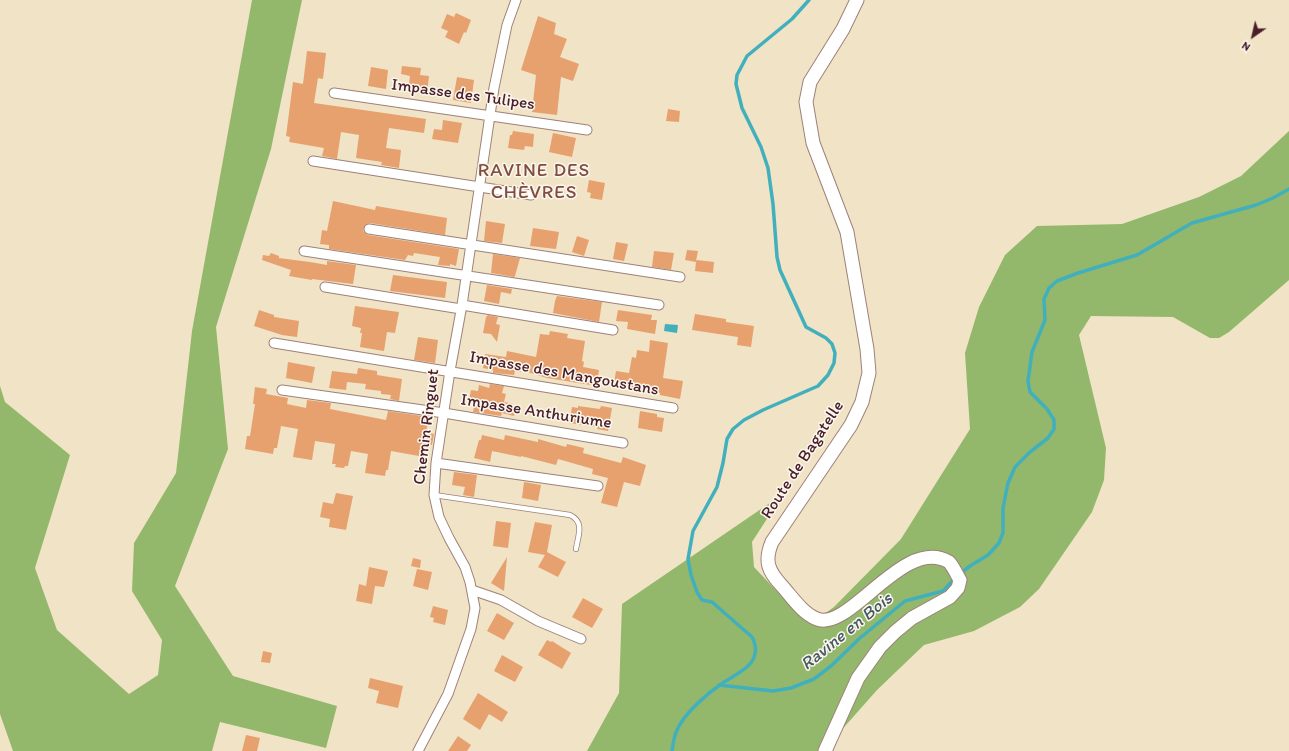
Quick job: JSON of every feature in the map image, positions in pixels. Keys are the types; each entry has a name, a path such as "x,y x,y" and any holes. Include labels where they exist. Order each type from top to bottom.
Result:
{"main road":[{"name":"Route de Bagatelle","path":"825,751 858,678 880,647 912,618 950,597 958,588 960,580 950,563 938,558 923,558 905,565 851,607 827,621 817,619 806,613 777,580 771,571 767,560 768,551 772,542 851,425 862,402 869,372 867,349 847,232 813,143 806,102 810,82 843,29 857,0"}],"street":[{"name":"Chemin Ringuet","path":"420,749 448,694 471,629 475,608 472,590 465,567 439,517 434,495 436,463 450,371 462,307 489,115 502,45 516,0"},
{"name":"Impasse des Tulipes","path":"334,93 587,130"},
{"path":"313,161 531,195"},
{"path":"369,229 680,277"},
{"path":"304,251 659,305"},
{"path":"325,288 613,330"},
{"name":"Impasse des Mangoustans","path":"274,342 674,408"},
{"name":"Impasse Anthuriume","path":"282,390 624,443"},
{"path":"436,463 598,486"},
{"path":"472,590 501,600 538,621 582,640"},
{"path":"420,749 430,751"}],"lane":[{"path":"434,495 570,515 576,518 579,522 580,529 576,549"}],"green space":[{"path":"252,0 302,0 271,149 216,327 228,449 175,586 233,676 337,706 326,748 220,722 212,751 13,751 0,714 0,386 5,402 70,455 35,568 57,630 129,694 158,675 162,640 132,591 134,543 176,473 192,331"},
{"path":"1289,131 1289,280 1229,332 1219,338 1210,338 1173,317 1091,316 1079,335 1106,448 1104,480 1092,512 1039,589 1020,607 974,631 924,645 877,690 823,751 587,751 619,693 622,604 783,494 752,542 754,567 802,618 820,617 834,607 901,539 970,429 965,353 979,307 1005,255 1037,226 1122,224 1199,197 1241,176"}],"water":[{"path":"665,324 678,325 677,333 664,331"}],"building":[{"path":"456,13 471,20 466,33 464,32 459,44 445,37 448,31 441,28 447,14 454,17"},
{"path":"538,16 556,23 554,34 567,39 560,57 579,64 573,81 561,77 557,115 532,112 536,75 521,70"},
{"path":"307,51 326,53 323,79 318,78 314,103 426,119 424,133 389,128 386,148 401,150 399,168 381,165 382,162 356,158 359,135 341,132 337,159 322,156 324,148 289,142 290,137 286,136 293,82 303,84"},
{"path":"402,66 421,68 420,75 429,76 427,94 408,92 410,76 401,74"},
{"path":"371,67 388,70 386,89 368,86"},
{"path":"457,77 474,80 471,103 453,100"},
{"path":"668,109 680,111 679,122 666,121"},
{"path":"443,120 462,123 458,143 432,139 434,129 442,130"},
{"path":"513,131 534,134 533,147 525,146 524,150 508,148 510,135 512,135"},
{"path":"553,133 576,138 572,157 549,152"},
{"path":"589,180 605,183 602,200 590,198 591,193 587,192"},
{"path":"333,201 375,210 376,206 447,218 445,235 370,223 365,225 363,231 368,235 459,249 456,266 450,264 450,266 438,265 440,257 414,253 413,256 408,255 405,260 329,249 329,245 320,244 322,230 327,231"},
{"path":"486,221 505,224 502,243 484,241"},
{"path":"533,228 559,232 556,249 530,246"},
{"path":"577,236 589,240 584,256 572,252"},
{"path":"616,242 628,244 624,261 613,259"},
{"path":"687,250 698,251 696,261 714,262 713,273 695,271 696,262 685,260"},
{"path":"654,251 674,253 671,270 652,267"},
{"path":"271,253 279,256 279,258 327,265 327,261 356,265 353,284 289,276 291,270 262,260 263,255 269,256"},
{"path":"493,254 520,258 514,277 491,273"},
{"path":"393,275 447,282 445,298 390,291"},
{"path":"487,285 512,289 511,294 501,292 499,304 484,301"},
{"path":"557,296 602,302 599,322 553,313"},
{"path":"355,306 399,312 395,333 387,332 384,351 360,347 362,333 360,333 361,328 352,326"},
{"path":"259,310 274,315 274,317 299,321 297,337 282,335 254,326"},
{"path":"618,310 652,315 651,320 657,320 655,334 627,329 628,322 616,321"},
{"path":"695,314 726,319 726,322 754,326 751,347 737,345 738,337 692,330"},
{"path":"488,315 498,317 496,324 500,325 497,342 491,334 483,333 486,317"},
{"path":"550,331 568,334 567,338 585,341 582,361 584,362 583,367 599,370 597,386 547,378 521,370 521,372 515,371 514,375 493,373 493,370 483,368 485,354 506,357 507,351 536,357 540,334 549,335"},
{"path":"418,337 438,340 435,363 414,360"},
{"path":"650,340 668,343 663,378 683,381 680,399 660,395 660,393 619,387 620,384 614,383 616,371 629,373 632,357 636,358 637,350 649,352"},
{"path":"288,362 315,367 312,383 286,378"},
{"path":"358,368 377,371 377,375 402,379 399,401 390,399 391,395 381,394 381,391 365,389 366,384 347,382 346,390 329,388 332,371 357,374"},
{"path":"490,384 504,386 502,393 506,394 504,402 513,404 512,407 516,408 514,416 502,413 501,416 473,412 475,402 469,401 471,390 478,391 479,385 489,388"},
{"path":"255,387 267,389 266,394 288,398 287,404 306,408 307,400 331,403 330,409 386,420 388,411 429,417 426,432 434,434 432,445 429,445 428,448 421,447 419,456 391,451 388,470 386,470 385,476 365,473 368,454 351,451 348,466 345,466 344,468 335,467 336,464 332,464 335,444 315,441 312,460 293,457 298,429 281,426 277,448 274,448 273,454 245,449 247,436 250,436 255,404 253,404"},
{"path":"578,406 600,409 601,406 612,408 608,431 597,429 598,427 569,423 572,407 578,408"},
{"path":"640,411 657,414 657,417 664,418 662,432 638,428"},
{"path":"482,435 504,440 505,435 538,442 538,439 566,447 567,444 584,448 583,453 621,463 623,457 646,465 640,486 624,482 617,507 601,503 608,478 592,474 593,469 558,459 556,465 521,456 492,451 490,462 474,458"},
{"path":"454,472 477,475 474,497 463,495 465,487 452,485"},
{"path":"524,482 541,485 538,501 522,498"},
{"path":"336,493 353,496 346,530 329,527 330,519 320,517 323,502 333,504"},
{"path":"496,521 511,523 508,548 493,546"},
{"path":"535,522 552,525 547,552 566,562 558,577 538,567 545,555 528,552"},
{"path":"507,557 504,591 491,583"},
{"path":"413,558 421,560 420,568 411,566"},
{"path":"369,567 388,571 384,587 375,586 372,604 356,601 359,584 366,586"},
{"path":"417,569 432,572 428,590 413,586"},
{"path":"583,598 603,609 592,628 572,617"},
{"path":"433,606 448,610 445,625 433,622 434,618 430,617"},
{"path":"497,613 514,623 504,640 487,631"},
{"path":"547,640 552,641 571,653 562,669 538,655"},
{"path":"263,651 272,653 270,663 261,662"},
{"path":"502,655 523,667 515,682 494,671"},
{"path":"370,678 403,686 398,708 376,703 379,691 368,688"},
{"path":"478,693 508,712 502,722 489,714 480,730 463,719"},
{"path":"246,735 260,738 257,751 242,751"},
{"path":"458,736 471,745 467,751 448,751"}],"waterway":[{"name":"RAVINE DES CHÈVRES","path":"672,751 674,737 685,716 711,692 746,668 752,662 755,655 755,644 752,637 712,602 702,600 697,592 691,575 688,559 693,531 717,487 727,439 733,429 744,420 818,386 828,375 834,363 835,353 832,344 826,338 806,327 780,270 777,257 773,204 768,168 761,147 742,108 736,84 737,75 747,56 792,19 809,0"},
{"name":"Ravine en Bois","path":"719,685 773,691 791,688 814,679 905,601 943,591 956,577 988,555 999,543 1003,533 1003,508 1008,483 1015,467 1030,452 1048,438 1054,429 1054,420 1047,409 1030,392 1028,381 1032,352 1045,320 1044,299 1049,288 1057,281 1137,255 1192,223 1256,205 1289,189"}],"district":[{"name":"RAVINE DES CHÈVRES","path":"534,182"}]}
